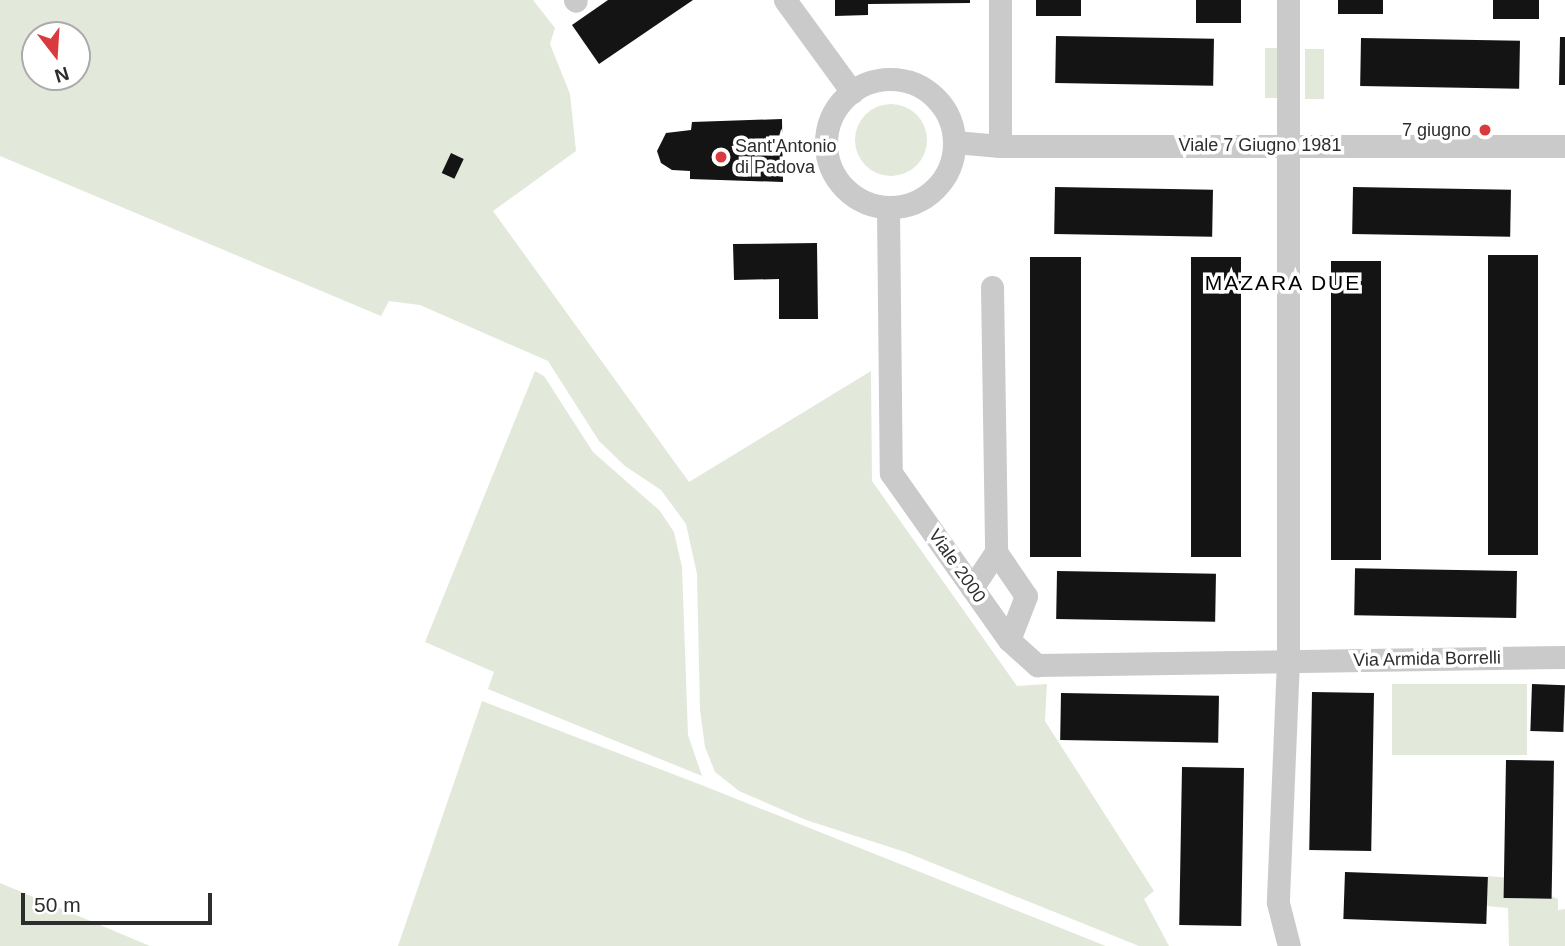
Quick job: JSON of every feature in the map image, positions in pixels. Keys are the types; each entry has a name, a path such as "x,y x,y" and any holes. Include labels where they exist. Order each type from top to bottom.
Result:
{"street":[{"path":"785,0 852,92"},
{"path":"1000,0 1000,146"},
{"path":"1288,0 1288,660 1278,903 1289,946"},
{"path":"895,79 924,89 946,110 955,142 952,162 934,191 904,207 888,208 858,200 843,188 826,156 830,120 852,92 872,82 895,79"},
{"name":"Viale 7 Giugno 1981","path":"955,142 1000,146 1565,146"},
{"name":"Viale 2000","path":"888,208 891,473 1010,640 1037,665 1288,660"},
{"path":"992,287 996,552 1026,596 1010,640"},
{"path":"972,588 996,552"},
{"name":"Via Armida Borrelli","path":"1288,660 1565,657"}],"shaded area":[{"path":"0,0 533,0 555,28 550,44 570,94 576,151 493,211 689,482 871,371 872,481 1017,686 1047,684 1045,721 1154,891 1144,899 1169,946 1139,946 905,852 806,820 739,791 715,772 705,747 700,710 697,574 686,524 661,490 625,466 599,441 548,361 420,305 389,301 381,316 0,156"},
{"path":"1265,48 1282,48 1282,98 1265,98"},
{"path":"1305,49 1324,49 1324,99 1305,99"},
{"path":"891,104 911,110 921,120 927,140 921,160 911,170 891,176 871,170 861,160 855,140 861,120 871,110"},
{"path":"535,371 544,376 593,452 660,511 674,532 682,567 688,735 702,776 488,689 494,672 425,642"},
{"path":"1392,684 1527,684 1527,755 1392,755"},
{"path":"482,701 704,786 1106,946 398,946"},
{"path":"1488,876 1510,878 1558,899 1558,910 1565,909 1565,946 1509,946 1508,908 1487,906"},
{"path":"0,883 150,946 0,946"}],"building":[{"path":"608,0 693,0 599,64 572,25"},
{"path":"835,0 970,0 970,3 868,4 868,15 835,16"},
{"path":"1036,0 1081,0 1081,16 1036,16"},
{"path":"1196,0 1241,0 1241,23 1196,23"},
{"path":"1338,0 1383,0 1383,14 1338,14"},
{"path":"1493,0 1539,0 1539,19 1493,19"},
{"path":"1056,36 1214,39 1213,86 1055,83"},
{"path":"1560,37 1565,37 1565,85 1559,85"},
{"path":"1361,38 1520,41 1519,89 1360,86"},
{"name":"Sant'Antonio di Padova","path":"782,119 783,182 690,179 690,171 672,170 661,163 657,151 666,133 691,130 692,122"},
{"path":"451,153 464,159 454,179 442,173"},
{"path":"1055,187 1213,190 1212,237 1054,234"},
{"path":"1353,187 1511,190 1510,237 1352,234"},
{"path":"817,243 818,319 779,319 779,279 734,280 733,244"},
{"path":"1488,255 1538,255 1538,555 1488,555"},
{"path":"1030,257 1081,257 1081,557 1030,557"},
{"path":"1191,257 1241,257 1241,557 1191,557"},
{"path":"1331,261 1381,261 1381,560 1331,560"},
{"path":"1355,568 1517,571 1516,618 1354,615"},
{"path":"1057,571 1216,574 1215,622 1056,619"},
{"path":"1532,684 1565,685 1563,732 1530,731"},
{"path":"1312,692 1374,693 1371,851 1309,850"},
{"path":"1061,693 1219,696 1218,743 1060,740"},
{"path":"1506,760 1554,761 1552,899 1504,898"},
{"path":"1182,767 1244,768 1241,926 1179,925"},
{"path":"1345,872 1488,877 1486,924 1343,919"}],"place":[{"name":"7 giugno","path":"1485,130"},
{"name":"Sant'Antonio di Padova","path":"721,157"}],"district":[{"name":"MAZARA DUE","path":"1283,283"}]}
